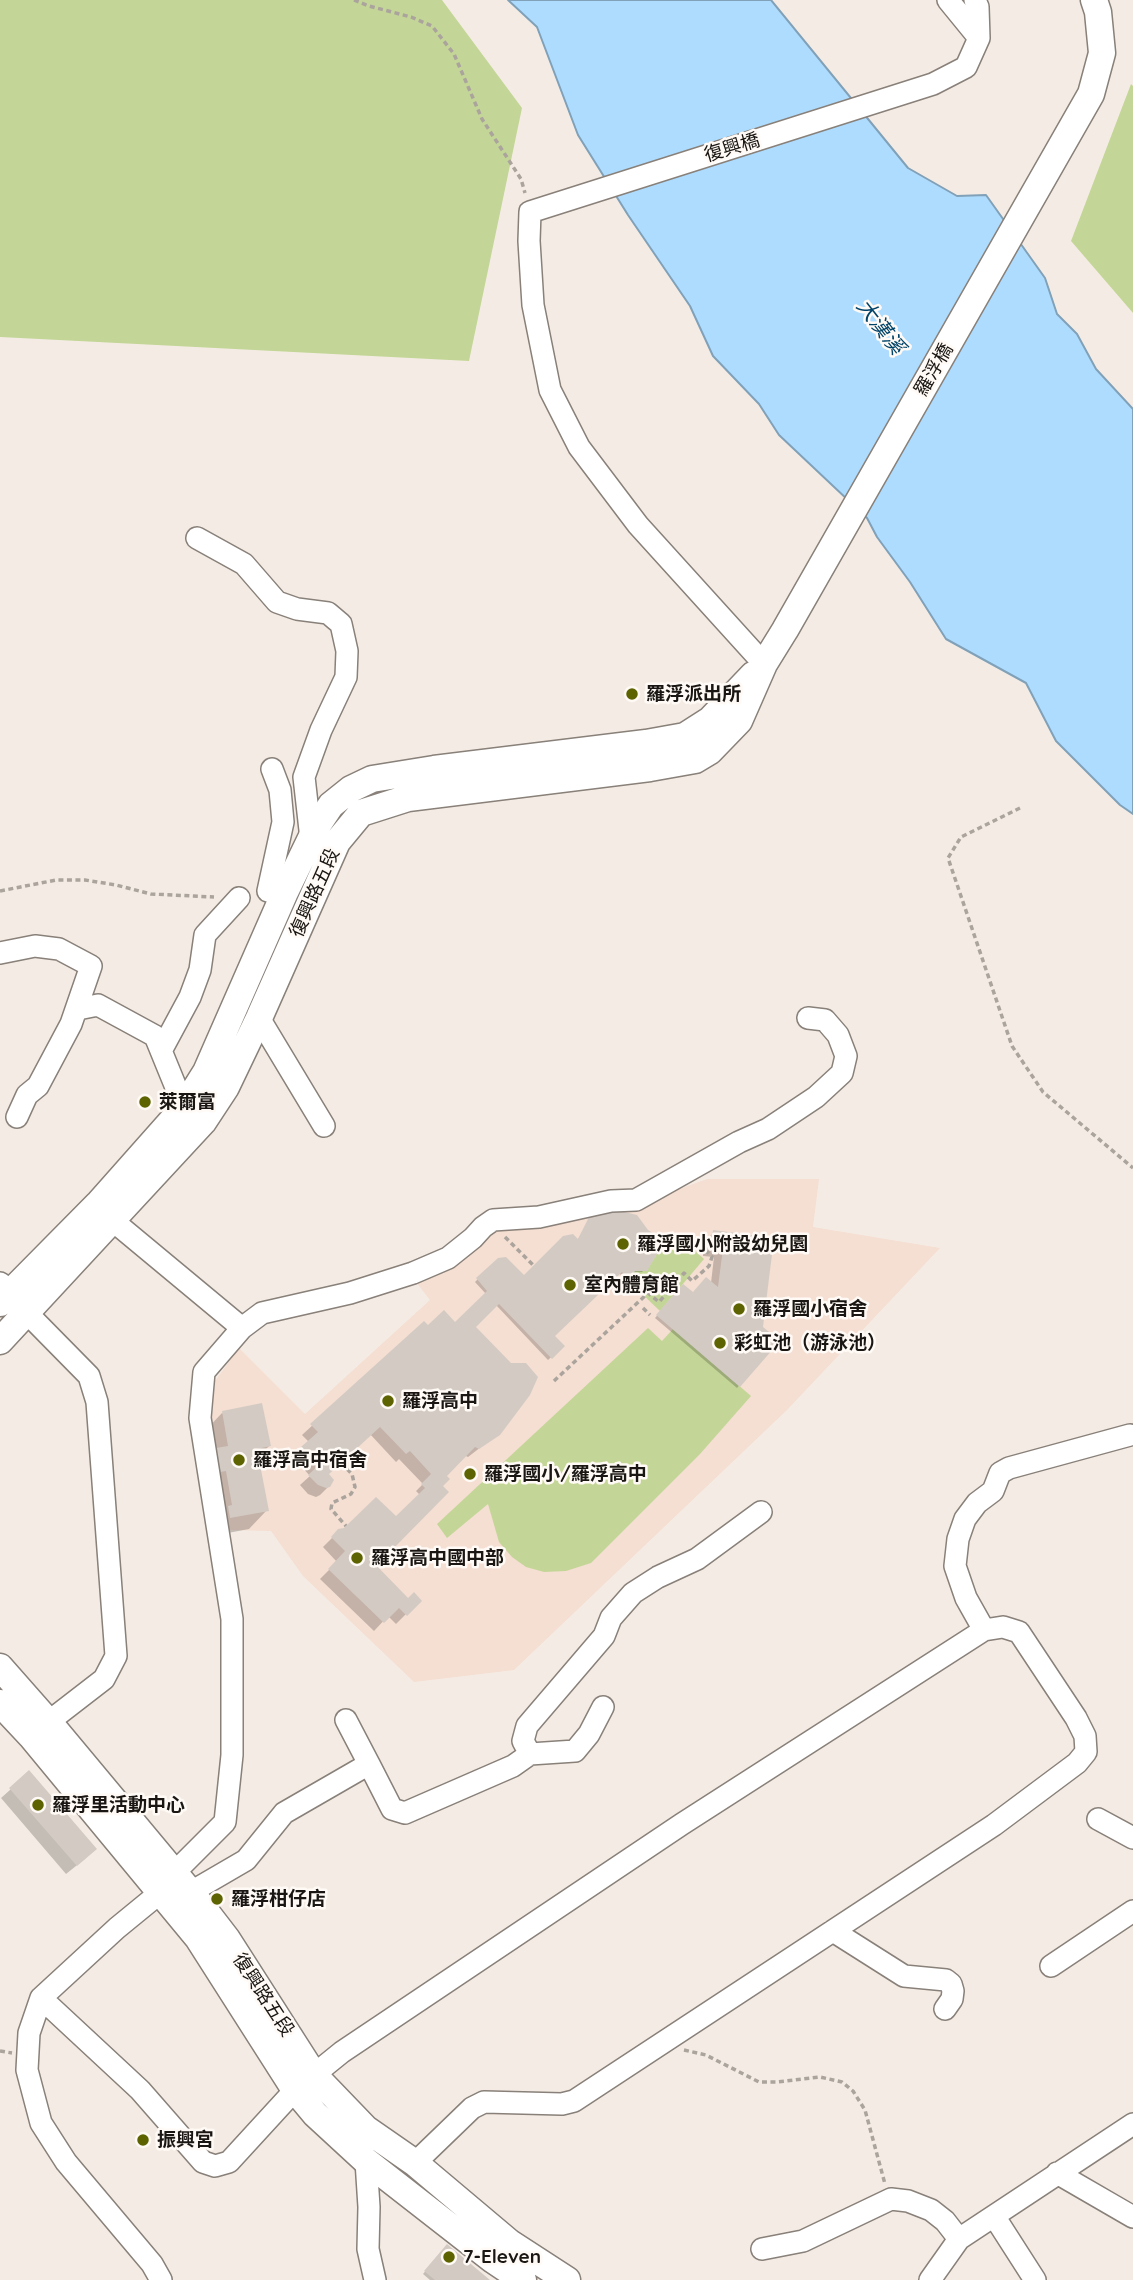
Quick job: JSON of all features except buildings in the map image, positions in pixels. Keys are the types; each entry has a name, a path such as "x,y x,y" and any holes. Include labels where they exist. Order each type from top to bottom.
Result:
{"main road":[{"name":"羅浮橋","path":"785,630 1091,94 1102,53 1098,12 1094,0"},
{"name":"復興路五段","path":"0,1341 9,1297 105,1212 193,1115 226,1087 260,1018 337,842 360,813 380,805 592,762 685,736 710,720 764,664 785,630"},
{"name":"復興路五段","path":"193,1115 206,1072 311,839 331,805 351,789 372,779 434,769 592,762"},
{"path":"372,779 380,805"},
{"name":"復興路五段","path":"0,1667 39,1728 176,1886 198,1938 305,2082 415,2163 510,2243 567,2280"},
{"name":"復興路五段","path":"0,1703 39,1728"},
{"name":"復興路五段","path":"305,2082 316,2113 366,2161 493,2260 523,2280"}],"lane":[{"path":"948,0 979,38"},
{"path":"975,0 978,7 979,38"},
{"name":"復興橋","path":"534,210 926,87 966,67 979,38"},
{"path":"534,210 533,304 550,390 579,447 638,525 764,664"},
{"path":"197,538 244,564 277,602 297,609 328,613 341,624 347,651 346,677 321,730 304,777 311,839"},
{"path":"268,891 283,822 280,790 272,769"},
{"path":"162,1049 190,997 200,970 205,936 239,898"},
{"path":"0,953 35,946 59,949 91,966 78,1009 38,1086 27,1095 17,1116"},
{"path":"78,1009 98,1005 155,1036 193,1115"},
{"path":"260,1018 324,1126"},
{"path":"176,1886 225,1822 232,1755 232,1619 200,1418 204,1372 242,1328 262,1313 350,1293 413,1273 448,1258 494,1220 539,1217 611,1201 636,1200 739,1142 768,1129 816,1097 842,1073 846,1056 838,1035 825,1020 808,1018"},
{"path":"105,1212 242,1328"},
{"path":"9,1297 89,1376 97,1402 116,1656 104,1679 39,1728"},
{"path":"984,1630 966,1598 955,1566 958,1539 965,1519 977,1503 993,1491 1000,1473 1009,1468 1130,1435"},
{"path":"530,1754 523,1741 527,1726 604,1636 611,1618 633,1593 658,1577 697,1559 761,1511"},
{"path":"41,1998 140,2090 203,2162 215,2166 229,2162 305,2082 342,2052 671,1831 984,1630 1003,1627 1019,1632 1086,1736 1086,1752 1077,1763 994,1825 574,2101 562,2104 484,2102 472,2108 415,2163"},
{"path":"346,1720 392,1809 405,1812 513,1766 530,1754 575,1751 589,1734 603,1707"},
{"path":"161,2280 152,2264 66,2162 41,2123 27,2070 29,2033 41,1998 117,1928 176,1886 246,1860 284,1813 369,1764"},
{"path":"1098,1819 1133,1838"},
{"path":"1051,1966 1133,1911"},
{"path":"833,1931 904,1976 946,1980 953,1991 945,2009"},
{"path":"930,2280 959,2239 1133,2124"},
{"path":"366,2161 368,2249 374,2280"},
{"path":"1057,2173 1133,2217"},
{"path":"762,2249 803,2241 891,2199 908,2201 931,2210 945,2221 959,2239"},
{"path":"994,2216 1035,2280"}],"path":[{"path":"354,0 432,26 454,54 482,119 521,179 534,210"},
{"path":"1020,808 961,837 948,858 1012,1046 1043,1092 1133,1168"},
{"path":"0,891 45,882 85,880 151,894 239,898"},
{"path":"554,1381 648,1293 659,1302 684,1273 692,1281 709,1266 712,1257 694,1238"},
{"path":"514,1246 533,1265"},
{"path":"638,1278 644,1283"},
{"path":"643,1308 650,1315"},
{"path":"341,1463 352,1474 355,1487 351,1494 332,1503 331,1509 346,1526"},
{"path":"664,2043 706,2055 759,2082 820,2077 842,2082 853,2091 865,2109 891,2199"}],"shaded area":[{"name":"羅浮國小/羅浮高中","path":"707,1179 819,1179 813,1227 940,1248 787,1410 514,1670 414,1682 303,1576 271,1531 229,1530 212,1418 215,1381 239,1348 305,1414 430,1300 416,1282 479,1247 489,1234 497,1229 638,1204"}],"green space":[{"path":"0,0 442,0 522,108 469,361 0,337"},
{"path":"1131,84 1133,86 1133,313 1071,241"},
{"path":"656,1235 675,1252 685,1242 704,1259 660,1311 638,1290 651,1276 639,1277 633,1285 628,1278 635,1271 647,1270 658,1252 652,1246 657,1242"},
{"path":"648,1328 662,1341 673,1329 751,1396 700,1454 591,1563 566,1571 544,1572 526,1567 512,1557 499,1542 488,1504 447,1538 437,1524"}],"water":[{"name":"大漢溪","path":"508,0 771,0 908,168 957,196 986,195 1045,278 1057,314 1077,334 1096,369 1133,409 1133,814 1120,805 1056,741 1026,683 946,639 867,518 779,435 759,404 713,356 690,306 578,135 537,27"}],"place":[{"name":"羅浮派出所","path":"632,694"},
{"name":"萊爾富","path":"145,1102"},
{"name":"羅浮國小附設幼兒園","path":"623,1244"},
{"name":"室內體育館","path":"570,1285"},
{"name":"羅浮國小宿舍","path":"739,1309"},
{"name":"彩虹池（游泳池）","path":"720,1343"},
{"name":"羅浮高中","path":"388,1401"},
{"name":"羅浮高中宿舍","path":"239,1460"},
{"name":"羅浮國小/羅浮高中","path":"470,1474"},
{"name":"羅浮高中國中部","path":"357,1558"},
{"name":"羅浮里活動中心","path":"38,1805"},
{"name":"羅浮柑仔店","path":"217,1899"},
{"name":"振興宮","path":"143,2140"},
{"name":"7-Eleven","path":"449,2257"}]}
